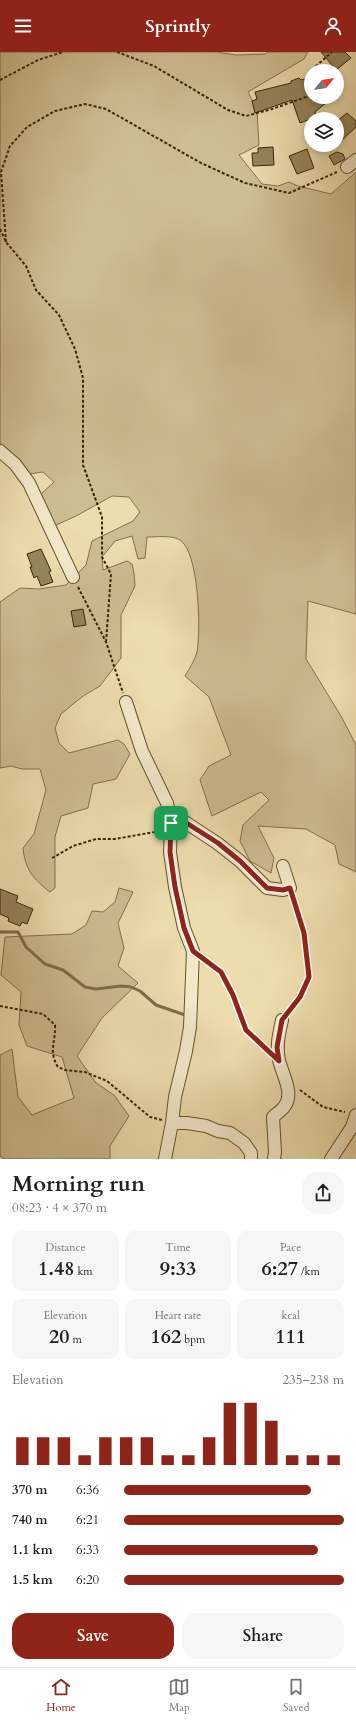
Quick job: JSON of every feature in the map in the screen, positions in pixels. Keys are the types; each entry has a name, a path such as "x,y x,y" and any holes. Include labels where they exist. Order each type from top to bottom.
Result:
{"street":[{"path":"0,451 15,464 30,483 73,577"},
{"path":"126,702 142,751 167,803 170,826 170,852 175,887 184,928 193,951 190,1027 175,1097 165,1159"},
{"path":"170,826 185,822 218,843 240,861 267,888 283,890 290,888 283,866"},
{"path":"274,1159 273,1117 285,1107 289,1099 277,1047 282,1020"},
{"path":"331,1159 352,1127 355,1116"},
{"path":"172,1123 187,1123 206,1126 218,1131 230,1133 244,1143 251,1153 251,1159"}],"path":[{"path":"0,80 38,60 63,52"},
{"path":"117,52 154,66 228,110 246,116 304,98"},
{"path":"318,64 332,52"},
{"path":"6,242 1,172 10,146 27,127 55,112 85,104 106,109 201,163 245,183 289,193 352,164"},
{"path":"0,229 6,242 26,266 36,290 59,316 75,349 83,378 82,465 102,517 102,557 111,574 106,642"},
{"path":"73,577 106,642 126,702"},
{"path":"52,858 73,846 96,840 115,839 170,826"},
{"path":"282,1020 300,997 309,977 304,933 290,888"},
{"path":"193,951 221,972 233,995 246,1030 279,1061"},
{"path":"0,1006 43,1014 55,1025 56,1033 52,1052 58,1067 66,1070 85,1072 107,1080 150,1117"},
{"path":"295,1086 324,1107 341,1110 355,1116"}],"shaded area":[{"path":"0,52 217,52 236,55 265,54 268,52 308,52 304,59 248,92 257,110 259,145 239,155 262,184 278,186 289,182 298,186 331,194 356,172 356,614 308,601 306,659 341,716 356,745 356,872 339,864 335,845 306,829 258,826 274,858 271,873 250,861 240,841 243,825 269,800 261,792 212,816 200,780 209,766 231,755 209,697 185,676 197,652 199,627 195,575 191,559 186,547 177,538 147,537 145,558 138,559 132,536 115,541 102,557 103,570 127,561 132,564 134,573 135,586 121,615 121,658 100,686 83,696 61,714 55,728 59,743 69,753 118,740 124,744 130,754 116,779 93,784 88,808 61,816 55,837 55,888 50,892 39,883 28,868 23,848 34,834 46,790 40,769 22,769 11,766 0,768 0,602 20,588 39,589 66,585 86,565 92,541 133,521 140,512 129,497 112,496 76,516 54,526 40,495 54,482 43,472 29,474 0,443"},
{"path":"119,888 133,892 118,923 124,948 118,966 138,983 102,1018 77,1056 96,1083 114,1095 129,1116 110,1146 110,1159 4,1159 0,1156 0,1055 12,1049 18,1097 32,1115 74,1098 62,1057 27,1046 19,1025 21,992 1,975 5,937 72,934 86,925 92,911 103,912 115,902"}],"building":[{"path":"321,52 345,52 351,58 344,64 331,64"},
{"path":"299,78 301,80 304,79 304,104 325,104 315,112 304,112 304,122 300,123 292,100 255,113 252,101 257,99 255,92 291,83 291,81"},
{"path":"347,113 356,121 356,127 344,138 344,115"},
{"path":"273,147 274,165 253,166 252,153 258,153 258,148"},
{"path":"304,150 304,152 308,152 314,168 297,174 289,156"},
{"path":"337,152 343,154 345,159 334,165 329,156"},
{"path":"41,549 51,571 49,572 53,582 41,586 37,576 34,578 27,554"},
{"path":"83,609 86,625 74,627 71,611"},
{"path":"0,889 18,896 16,902 33,909 27,924 22,922 20,926 8,921 9,918 0,914"}],"waterway":[{"path":"0,932 18,932 26,947 45,964 63,970 85,987 96,989 121,986 131,987 140,991 156,1005 188,1016"}],"route":[{"path":"185,822 218,843 240,861 267,888 283,890 290,888 304,933 309,977 300,997 282,1020 277,1047 279,1061 246,1030 233,995 221,972 193,951 184,928 175,887 170,852 171,823 185,822"}]}
